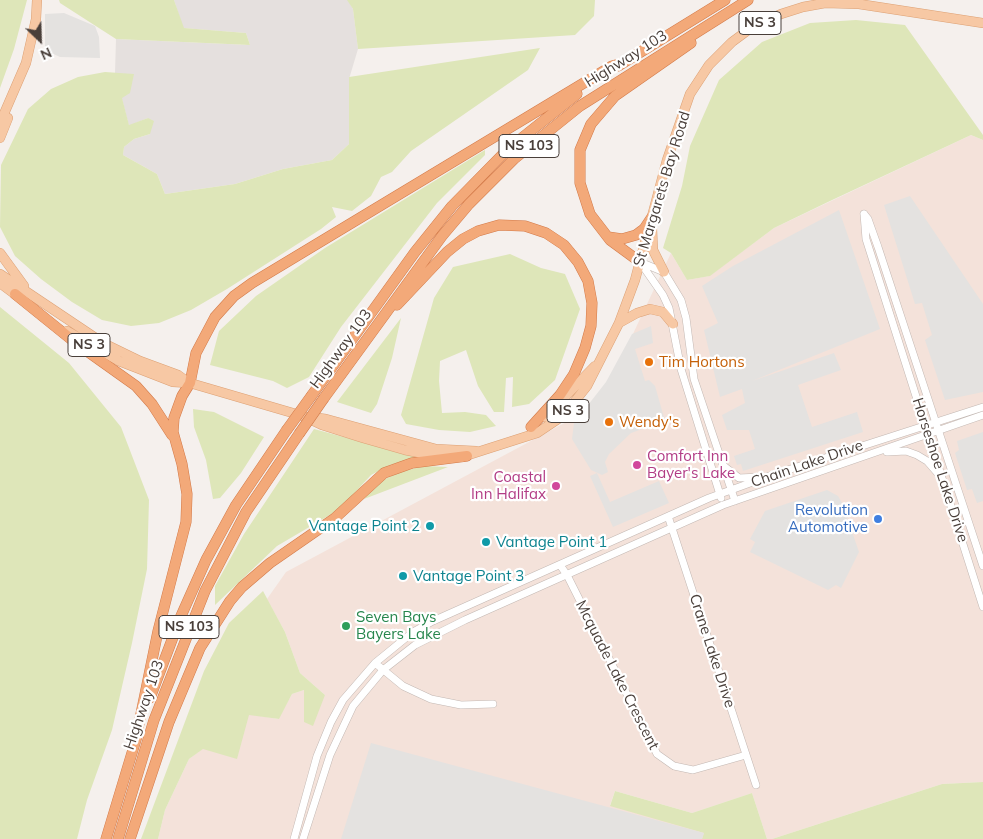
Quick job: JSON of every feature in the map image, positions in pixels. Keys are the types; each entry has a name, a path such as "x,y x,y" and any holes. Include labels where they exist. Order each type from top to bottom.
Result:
{"highway":[{"name":"Highway 103","path":"106,839 136,738 176,629 206,560 236,506 286,430 419,247 466,191 508,149 540,122 623,63 725,0"},
{"name":"Highway 103","path":"118,839 154,720 204,590 246,512 360,347 442,236 483,189 514,159 580,106 748,0"},
{"path":"640,262 605,236 588,209 579,178 580,150 591,124 626,88 756,0"},
{"path":"136,738 158,631 186,522 187,494 173,432 174,418 182,396 190,383 196,354 206,332 220,310 240,292 612,66 623,63"},
{"path":"605,236 618,239 632,236 644,229 652,217"},
{"path":"360,347 447,252 462,239 478,231 499,225 521,226 542,231 564,245 581,265 589,285 592,311 588,341 574,374 560,395 531,427"},
{"path":"14,294 76,344 136,386 156,408 177,445"},
{"path":"130,839 169,722 200,648 230,601 242,587 270,563 336,518 384,473 412,463 467,456"}],"main road":[{"path":"0,123 26,63 36,19 37,0"},
{"name":"St Margarets Bay Road","path":"303,416 322,425 405,450 438,456 467,456 537,433 564,415 587,386 619,323 640,262 668,160 690,94 716,57 732,42 751,28 803,7 837,3 870,5 983,23"},
{"path":"0,108 16,87"},
{"path":"0,138 16,95 16,87"},
{"path":"652,217 653,250 664,272"},
{"path":"0,252 17,278 43,302"},
{"name":"St Margarets Bay Road","path":"0,274 103,343 178,375 190,383"},
{"name":"St Margarets Bay Road","path":"0,283 74,336 110,357 174,382 190,383 303,416 326,419 436,449 479,451"},
{"path":"619,323 641,311 650,309 663,312 673,324"},
{"name":"St Margarets Bay Road","path":"520,438 554,409 597,364"}],"street":[{"name":"Horseshoe Lake Drive","path":"983,566 886,272 868,219 864,214 866,238 983,607"},
{"path":"640,262 664,272 675,287 684,309 694,379 735,501"},
{"path":"640,262 666,301 673,324 681,369 722,505"},
{"path":"877,274 886,272"},
{"path":"896,333 905,330"},
{"name":"Chain Lake Drive","path":"294,839 317,756 331,722 343,700 375,663 400,641 434,621 720,494 925,424 983,407"},
{"name":"Chain Lake Drive","path":"303,839 330,755 341,728 353,706 384,670 415,645 567,574 722,505 983,415"},
{"path":"880,452 906,451 917,455 927,462 943,480"},
{"path":"819,460 823,471"},
{"path":"722,465 739,478 772,475"},
{"name":"Crane Lake Drive","path":"668,516 756,785"},
{"path":"962,540 973,537"},
{"name":"Mcquade Lake Crescent","path":"560,564 567,574 658,754 674,766 693,770 746,756"},
{"path":"375,663 408,689 437,701 462,706 493,704"}],"shaded area":[{"path":"174,0 348,0 353,9 358,49 349,79 349,144 332,160 283,169 235,184 165,194 157,174 123,155 124,147 134,139 150,134 148,118 129,126 115,73 116,39 250,45 246,33 183,28"},
{"path":"64,13 95,26 99,37 100,58 60,57 45,50 45,14"},
{"path":"971,135 983,140 983,782 942,784 772,839 767,839 752,793 692,813 615,791 610,805 706,832 704,839 158,839 165,810 189,759 249,714 278,719 292,694 304,690 304,722 325,695 300,673 285,632 267,599 286,572 600,404 671,253 687,280 709,276 774,228"},
{"path":"910,196 983,304 983,392 945,400 925,340 932,335 922,303 915,304 884,205"},
{"path":"839,210 880,329 752,381 834,353 841,370 798,385 812,427 857,412 863,432 743,471 741,464 737,465 734,456 755,449 749,430 727,430 722,415 745,403 742,389 720,397 704,330 718,323 702,286 733,266"},
{"path":"651,326 653,343 635,349 645,381 649,380 655,386 665,421 631,433 609,454 605,462 608,472 602,475 591,470 572,439 574,423 606,382 632,334"},
{"path":"983,432 983,501 977,503 972,489 967,490 955,453 959,450 957,441"},
{"path":"597,473 610,502 659,481 669,503 613,527 590,476"},
{"path":"827,490 838,496 842,503 859,552 841,588 836,585 828,590 750,552 755,542 750,539 765,511"},
{"path":"371,743 704,833 702,839 341,839"}],"green space":[{"path":"0,0 27,0 14,49 0,88"},
{"path":"59,0 174,0 184,28 246,33 250,45 116,39 60,3"},
{"path":"347,0 595,0 594,16 575,35 358,49 353,9"},
{"path":"856,20 905,25 983,135 983,140 971,135 830,201 774,228 710,276 687,280 671,253 663,248 682,186 690,146 719,80 762,42 810,23"},
{"path":"540,48 528,70 411,151 392,172 381,177 371,196 352,211 332,207 336,217 321,229 191,310 159,323 131,326 102,320 72,302 41,279 15,256 0,227 1,165 28,109 51,89 78,77 105,72 134,74 130,93 122,98 129,125 148,118 154,121 150,134 134,139 124,147 123,155 157,174 165,194 235,184 283,169 332,160 349,144 349,77"},
{"path":"485,150 485,155 437,203 341,327 309,377 287,388 273,381 210,365 219,331 256,296 325,248"},
{"path":"510,254 541,268 565,274 580,309 555,380 529,404 512,407 513,377 506,378 504,412 494,412 478,386 466,350 440,361 439,381 442,413 465,412 486,415 496,426 470,432 439,430 406,424 401,415 434,298 453,267"},
{"path":"0,307 69,363 121,427 149,500 147,569 132,643 112,730 87,800 77,839 0,839"},
{"path":"401,318 392,358 377,404 371,413 337,402"},
{"path":"193,409 214,412 264,437 241,473 220,498 213,499 206,460 194,427"},
{"path":"314,429 418,457 390,465 371,475 340,509 277,546 215,605 215,586 244,534"},
{"path":"424,466 448,467 364,499 381,481 400,472"},
{"path":"263,591 285,632 300,673 325,695 313,726 304,722 304,690 292,694 279,719 249,715 237,759 203,749 189,759 165,810 158,839 141,839 204,671 229,623"},
{"path":"983,782 983,839 772,839 942,784"},
{"path":"615,791 692,813 752,793 767,839 702,839 704,833 610,806"}],"place":[{"name":"Tim Hortons","path":"649,362"},
{"name":"Wendy's","path":"609,422"},
{"name":"Comfort Inn Bayer's Lake","path":"637,465"},
{"name":"Coastal Inn Halifax","path":"556,486"},
{"name":"Revolution Automotive","path":"878,519"},
{"name":"Vantage Point 2","path":"430,526"},
{"name":"Vantage Point 1","path":"486,542"},
{"name":"Vantage Point 3","path":"403,576"},
{"name":"Seven Bays Bayers Lake","path":"346,626"}]}
